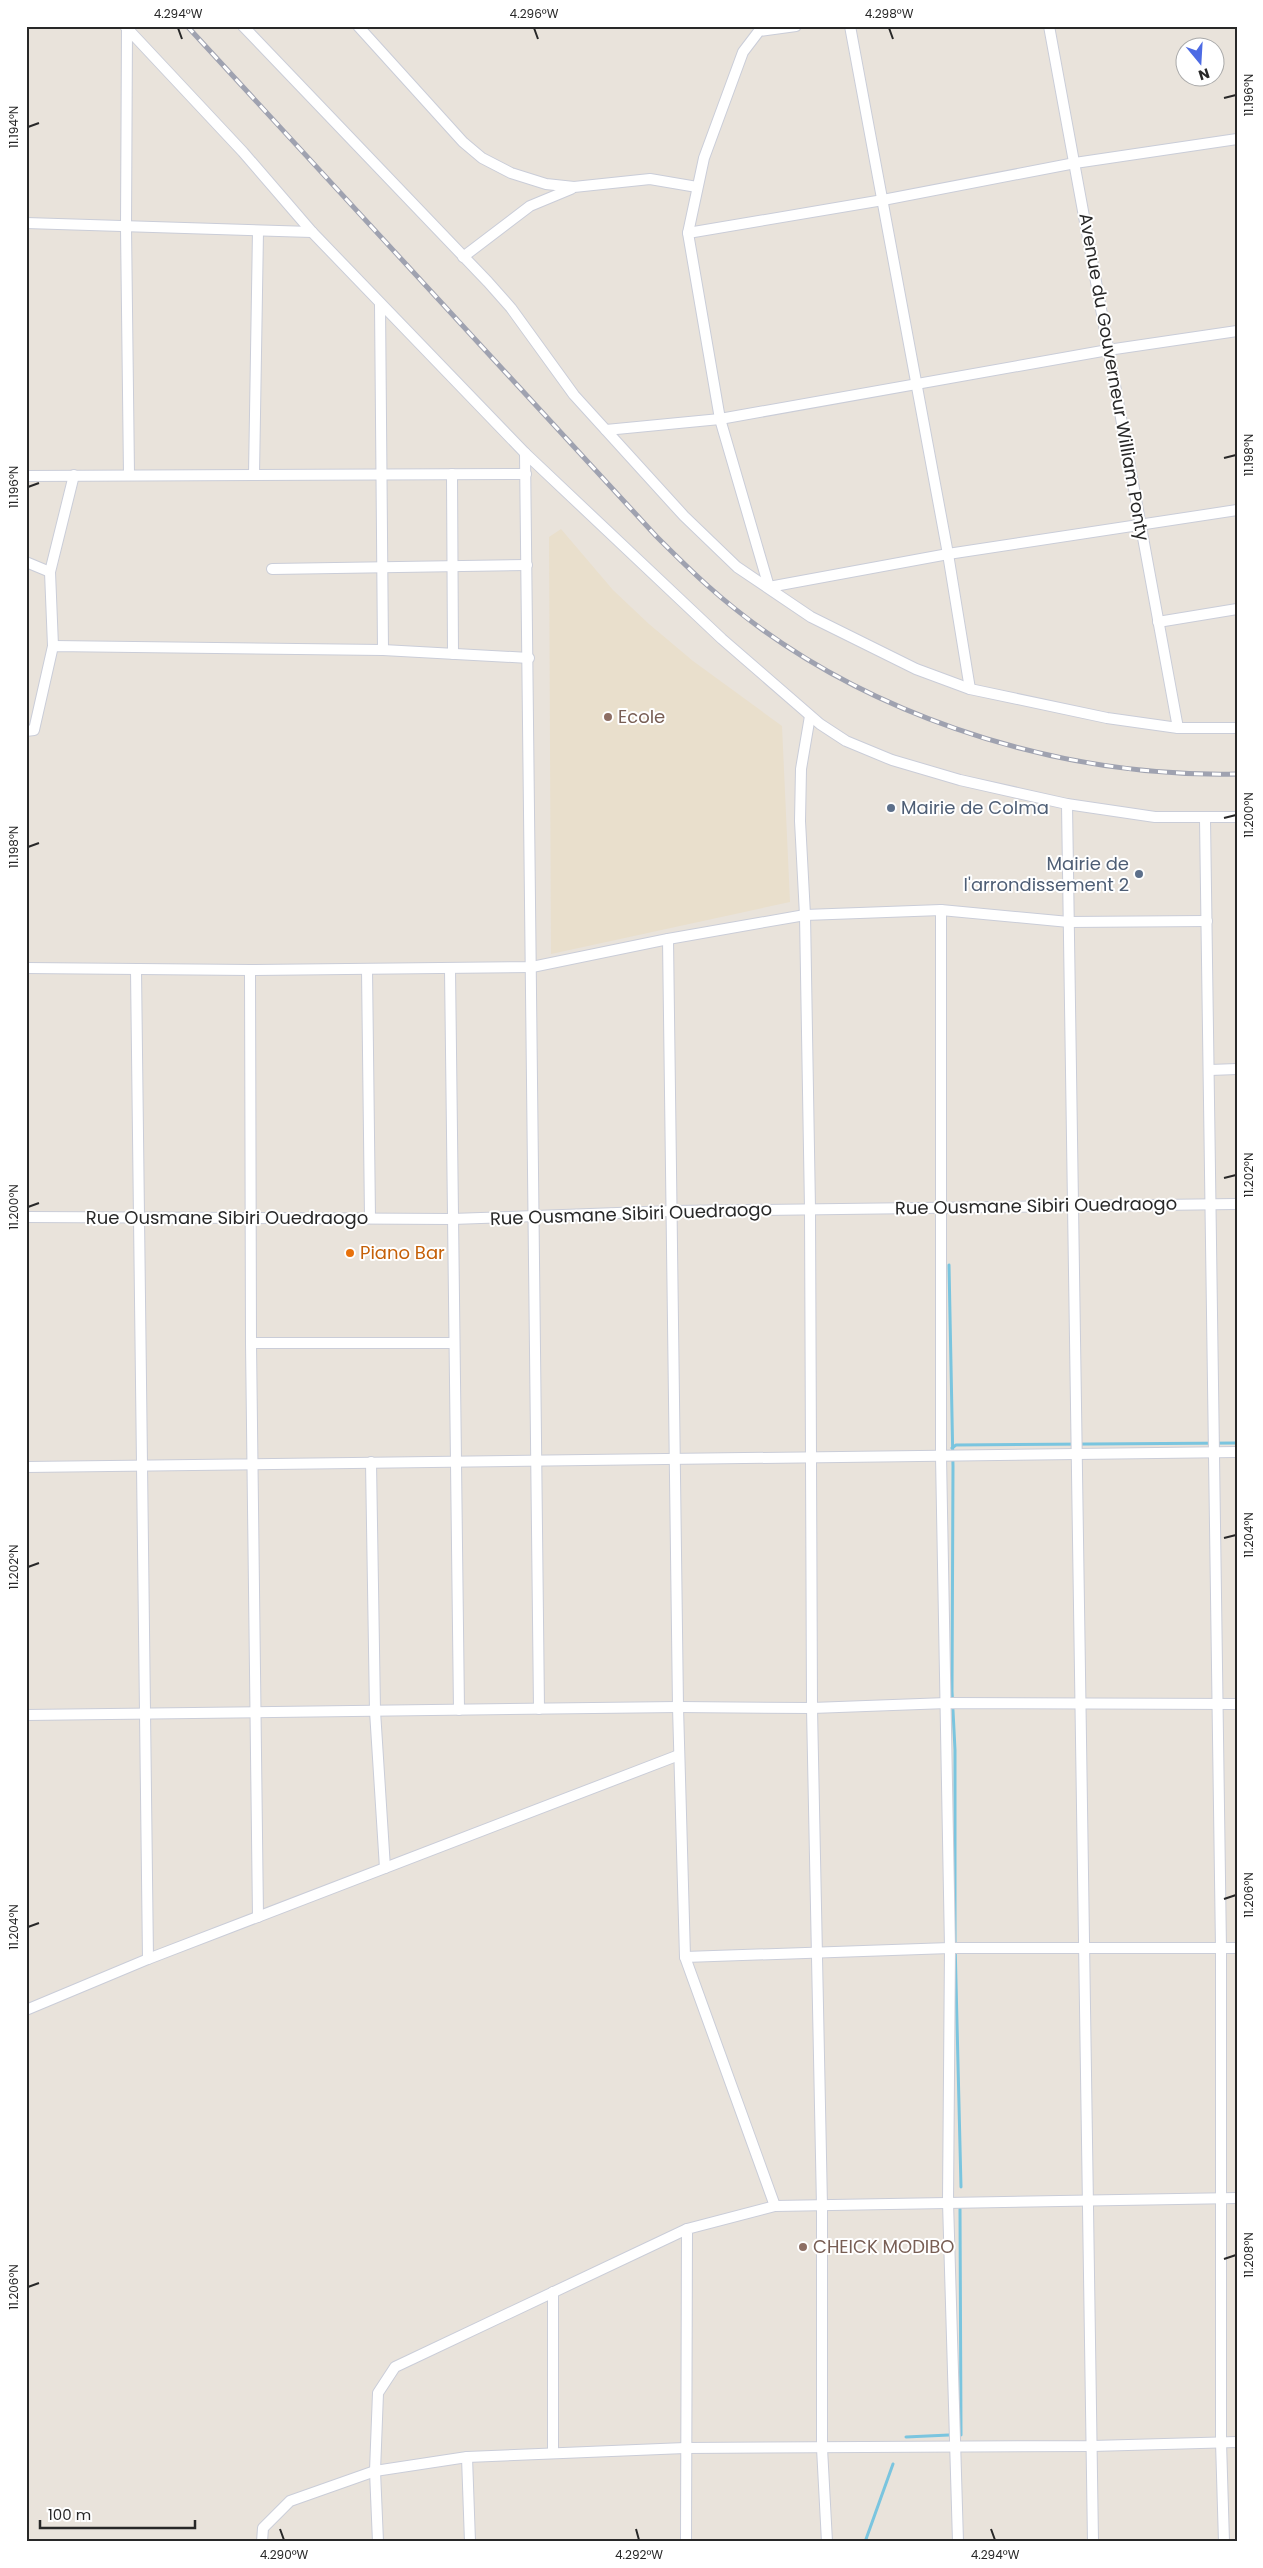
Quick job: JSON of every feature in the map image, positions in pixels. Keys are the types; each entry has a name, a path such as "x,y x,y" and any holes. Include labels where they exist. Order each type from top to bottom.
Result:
{"street":[{"path":"243,26 511,308 574,395 684,516 737,567 811,617 916,669 970,689 1107,718 1178,728 1237,728"},
{"path":"358,26 463,142 482,158 511,173 546,184 574,188 650,179 697,187"},
{"path":"769,587 720,420 688,233 704,158 743,52 750,40 759,31 796,26"},
{"path":"850,26 948,554 970,689"},
{"name":"Avenue du Gouverneur William Ponty","path":"1049,26 1178,728"},
{"path":"126,27 129,475"},
{"path":"126,27 243,152 312,232 526,453 722,639 810,716 846,742 892,760 960,780 1067,804 1122,814 1205,819 1237,817"},
{"path":"688,233 883,200 1075,163 1237,139"},
{"path":"463,257 530,206 574,188"},
{"path":"26,223 312,232"},
{"path":"254,474 258,231"},
{"path":"380,304 383,650"},
{"path":"606,430 720,420 1108,350 1237,331"},
{"path":"526,453 538,1461 539,1709"},
{"path":"452,474 453,654"},
{"path":"26,476 526,474"},
{"path":"26,730 34,730 53,646 50,572 74,475"},
{"path":"769,587 948,554 1237,510"},
{"path":"26,562 50,572"},
{"path":"272,569 527,565"},
{"path":"1158,622 1237,609"},
{"path":"53,646 383,650 529,658"},
{"path":"810,716 801,769 800,821 805,915 810,1209 812,1708 822,2206 822,2448 827,2542"},
{"path":"1067,804 1093,2542"},
{"path":"1205,819 1210,1070 1212,1452 1221,1949 1221,2442 1224,2542"},
{"path":"941,910 942,1456 950,1948 948,2202 958,2542"},
{"path":"26,968 250,970 532,967 668,939 805,915 941,910 1069,922 1207,921"},
{"path":"668,939 678,1707 685,1957 775,2206"},
{"path":"367,969 370,1218"},
{"path":"450,969 452,1343 458,1710"},
{"path":"136,970 148,1959"},
{"path":"250,970 250,1343 254,1465 258,1917"},
{"path":"1210,1070 1237,1069"},
{"name":"Rue Ousmane Sibiri Ouedraogo","path":"26,1217 452,1219 672,1211 1237,1204"},
{"path":"250,1343 452,1343"},
{"path":"26,1466 254,1465 1237,1452"},
{"path":"371,1462 375,1711 385,1868"},
{"path":"26,1715 678,1707 812,1708 947,1703 1237,1704"},
{"path":"26,2010 148,1959 679,1755"},
{"path":"685,1957 816,1951 950,1948 1237,1948"},
{"path":"378,2542 375,2470 378,2393 394,2367 687,2229 775,2206 1237,2198"},
{"path":"686,2542 687,2229"},
{"path":"553,2292 553,2453"},
{"path":"262,2542 263,2528 290,2501 375,2470 467,2457 685,2448 1092,2446 1237,2442"},
{"path":"467,2457 470,2542"}],"shaded area":[{"path":"561,529 613,590 649,624 693,661 782,726 790,902 551,954 549,537"}],"waterway":[{"path":"949,1265 953,1466 952,1691 955,1750 955,1941 961,2187"},
{"path":"952,1448 956,1445 1237,1443"},
{"path":"960,2209 961,2435"},
{"path":"906,2437 949,2435"},
{"path":"865,2542 893,2464"}],"railway":[{"path":"187,26 656,536 708,586 763,630 823,669 888,701 955,728 1024,749 1095,764 1166,772 1237,774"}],"place":[{"name":"Ecole","path":"608,717"},
{"name":"Mairie de Colma","path":"891,808"},
{"name":"Mairie de l'arrondissement 2","path":"1139,874"},
{"name":"Piano Bar","path":"350,1253"},
{"name":"CHEICK MODIBO","path":"803,2247"}]}
